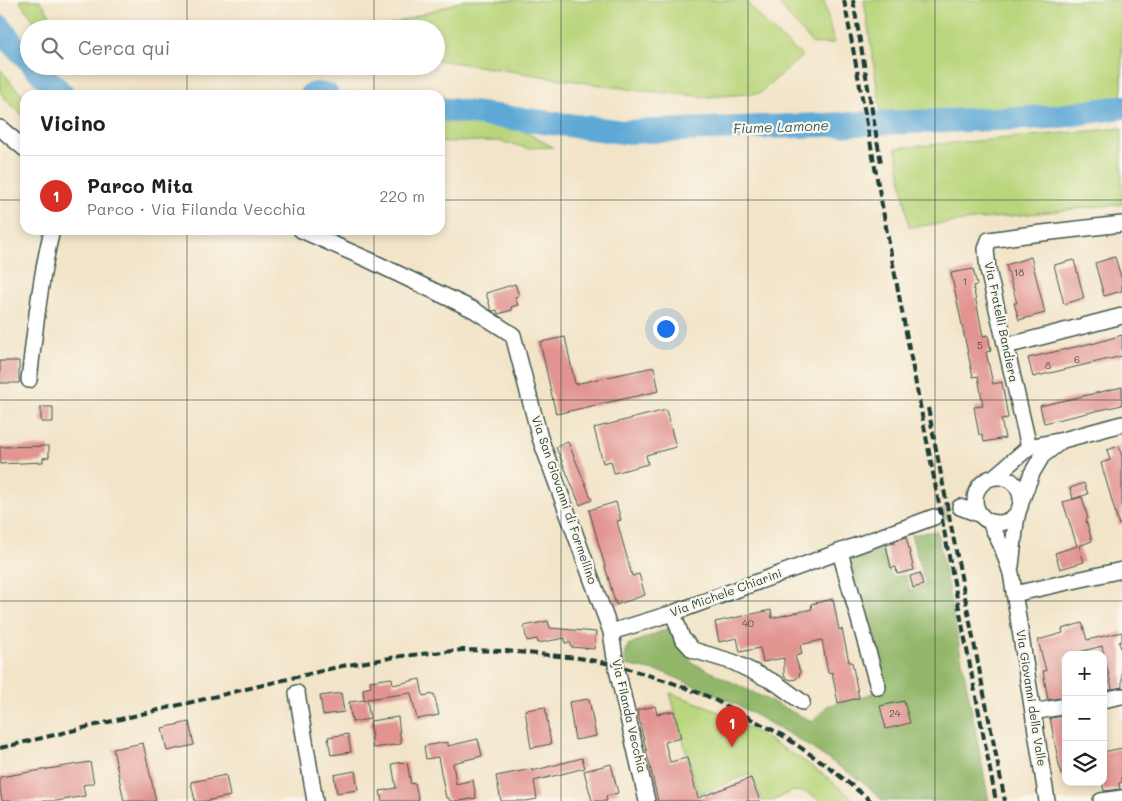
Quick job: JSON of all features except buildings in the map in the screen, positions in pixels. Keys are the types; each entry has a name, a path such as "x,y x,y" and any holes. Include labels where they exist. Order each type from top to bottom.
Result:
{"street":[{"path":"0,128 20,145"},
{"name":"Via Fratelli Bandiera","path":"1029,447 988,270 986,250 989,240 1122,224"},
{"path":"29,380 46,253 51,235"},
{"name":"Via San Giovanni di Formellino","path":"312,235 474,310 513,335 540,438 611,632"},
{"path":"1006,346 1122,316"},
{"path":"985,519 975,503 977,490 981,484 994,477 1029,447 1122,424"},
{"path":"975,497 960,507 998,523 1006,522 1013,518 1020,506 1032,473 1042,456 1063,440"},
{"path":"994,477 1002,477 1016,484 1020,491 1020,506"},
{"name":"Via Giovanni della Valle","path":"1011,573 1016,522 1020,506"},
{"name":"Via Michele Chiarini","path":"611,632 674,613 934,517"},
{"name":"Via Giovanni della Valle","path":"985,519 1002,546 1011,573 1047,801"},
{"path":"840,552 878,687"},
{"path":"1014,594 1122,570"},
{"path":"674,613 682,638 694,650 733,662 776,683 802,702"},
{"name":"Via Filanda Vecchia","path":"611,632 616,665 647,801"},
{"path":"297,692 315,801"},
{"path":"1107,699 1122,696"},
{"path":"1033,712 1062,707"},
{"path":"1101,801 1122,798"}],"green space":[{"path":"19,0 40,0 53,20 33,20"},
{"path":"465,0 745,0 772,30 802,56 760,93 708,97 634,90 445,61 445,20 404,20"},
{"path":"776,0 824,0 834,43 813,44"},
{"path":"864,0 1122,0 1122,104 1052,112 938,115 882,119"},
{"path":"0,69 20,93 20,113 10,104 0,92"},
{"path":"445,119 516,127 553,147 527,148 500,141 445,142"},
{"path":"1122,128 1122,204 909,227 896,148"},
{"path":"937,531 989,801 882,801 867,785 798,739 734,703 665,673 626,665 625,657 628,645 672,627 691,662 813,722 827,706 883,689 848,556 881,547 892,577 906,575 910,591 926,585 911,535"},
{"path":"670,693 709,707 757,733 804,761 855,801 822,801 807,792 792,791 773,801 762,801 750,774 698,794"}],"waterway":[{"name":"Fiume Lamone","path":"0,27 20,51"},
{"name":"Fiume Lamone","path":"43,75 58,90"},
{"name":"Fiume Lamone","path":"445,110 623,132 1052,117 1122,107"}],"tunnel":[{"path":"934,517 960,507"}],"railway":[{"path":"844,0 996,801"},
{"path":"853,0 881,163"},
{"path":"928,408 1005,801"},
{"path":"0,748 342,666 402,656 463,650 506,651 579,658 616,665 707,696 782,735 826,765 871,801"}],"place":[{"name":"Parco Mita","path":"732,747"}]}
